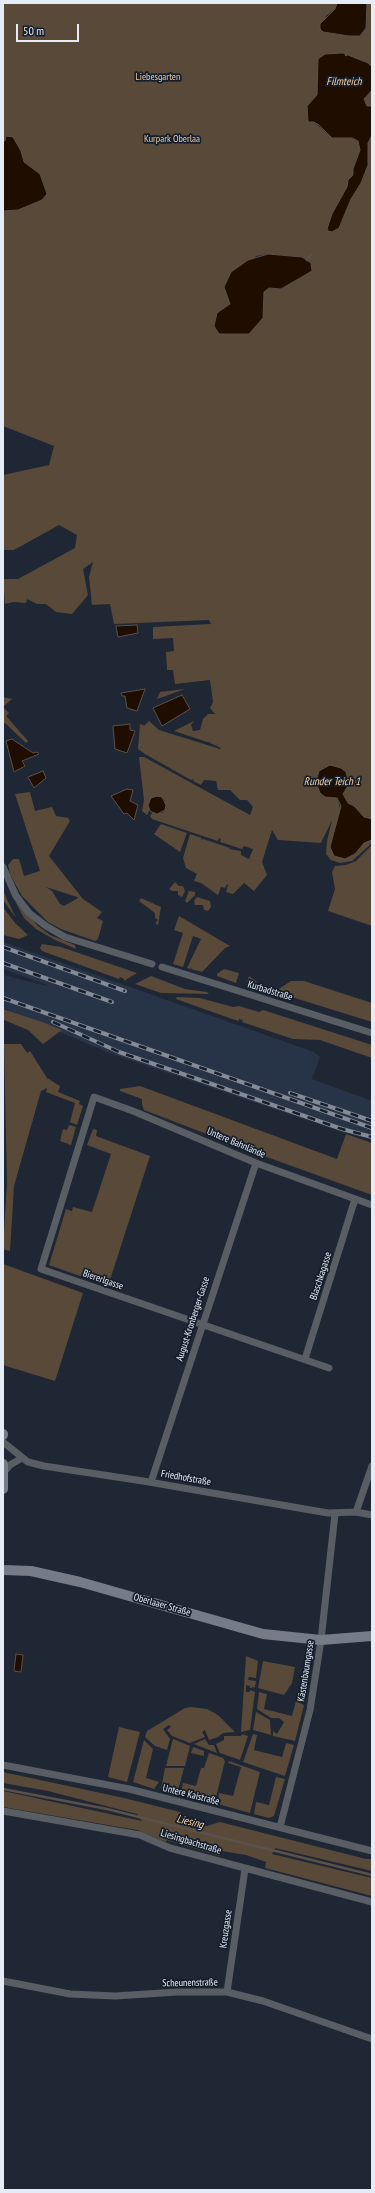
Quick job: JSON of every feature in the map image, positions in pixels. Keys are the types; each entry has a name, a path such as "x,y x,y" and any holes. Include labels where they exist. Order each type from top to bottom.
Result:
{"main road":[{"path":"3,1489 4,1468"},
{"name":"Oberlaaer Straße","path":"3,1570 31,1571 80,1582 263,1634 321,1640 372,1636"}],"street":[{"path":"3,867 16,896 30,913 46,926 65,937 152,964"},
{"name":"Kurbadstraße","path":"162,967 372,1033"},
{"name":"Untere Bahnlände","path":"94,1097 133,1111 256,1163 372,1205"},
{"name":"Biererlgasse","path":"94,1097 41,1269 329,1368"},
{"name":"August-Kronberger-Gasse","path":"151,1482 256,1163"},
{"name":"Blaschkagasse","path":"305,1359 356,1199"},
{"name":"Friedhofstraße","path":"3,1442 22,1458 44,1466 151,1482 335,1514 356,1512 372,1515"},
{"path":"4,1468 22,1458"},
{"path":"356,1512 372,1466"},
{"name":"Kästenbaumgasse","path":"280,1827 310,1710 321,1640 335,1514"},
{"name":"Untere Kaistraße","path":"3,1765 129,1789 372,1851"},
{"name":"Liesingbachstraße","path":"3,1811 140,1835 170,1848 372,1902"},
{"name":"Kreuzgasse","path":"228,1992 245,1869"},
{"name":"Scheunenstraße","path":"3,1981 70,1994 115,1996 178,1992 228,1992 263,2001 372,2039"}],"shaded area":[{"path":"3,942 314,1052 320,1057 312,1079 372,1101 372,1140 342,1132 109,1053 3,1008 3,975 50,986 3,969"}],"green space":[{"name":"Kurpark Oberlaa","path":"3,3 337,3 335,9 326,16 323,32 349,36 366,29 367,3 372,3 372,67 368,63 343,53 334,54 317,78 318,87 314,122 332,138 352,138 358,141 360,150 353,169 353,175 348,180 347,187 332,214 339,228 351,199 361,183 368,165 368,143 372,135 372,819 364,817 354,806 348,803 343,794 336,766 324,767 317,776 331,798 337,798 355,854 364,843 372,840 372,843 352,861 340,863 331,860 326,854 327,841 332,820 321,843 278,840 272,830 262,862 267,875 254,891 244,883 233,894 226,892 227,884 225,888 221,887 218,895 201,883 194,881 197,874 186,868 183,858 190,834 202,838 201,840 203,839 230,848 229,849 241,851 241,855 249,859 253,849 244,846 242,849 220,842 221,839 219,838 218,841 152,819 150,816 152,813 162,813 165,810 165,801 162,797 157,796 147,815 142,811 144,800 139,757 144,757 250,815 253,807 247,800 240,800 230,790 218,790 216,781 204,780 201,785 193,781 194,779 191,780 138,749 140,725 141,724 144,726 149,721 159,730 220,749 221,748 210,742 174,731 194,721 191,725 193,731 200,730 203,719 208,714 215,714 210,708 213,702 210,680 175,684 173,670 167,670 166,652 174,651 173,638 153,639 153,627 211,624 209,620 114,624 110,604 92,605 89,577 93,562 83,569 88,595 72,614 56,612 46,604 37,604 27,599 26,603 14,602 5,604 3,579 18,579 75,548 77,535 59,525 14,550 3,550 3,475 49,465 54,446 3,426 3,211 18,210 42,200 47,194 40,174 24,162 21,151 3,141","holes":["267,254 302,257 311,263 312,271 281,289 269,288 264,292 263,303 254,327 249,334 217,313 230,304 256,256"]},
{"path":"372,90 372,106 367,106 364,99"},
{"path":"185,689 157,699 160,692"},
{"path":"3,697 12,699 3,707"},
{"path":"3,707 9,713 6,716 28,741 26,743 5,723 3,723"},
{"path":"30,792 35,811 52,807 56,816 68,818 70,821 49,856 83,899 102,912 97,918 103,921 98,939 95,941 61,929 48,922 22,896 10,874 8,865 13,859 19,859 24,876 40,871 15,794","holes":["46,887 78,898 64,906 60,904 52,891"]},
{"path":"161,824 187,833 180,852 154,834"},
{"path":"372,845 372,926 328,911 335,889 332,872 335,866 346,865 356,861"},
{"path":"175,882 179,886 183,886 185,891 182,897 178,895 178,891 172,891 169,889"},
{"path":"3,890 6,897 16,918 3,900"},
{"path":"189,891 195,892 195,895 187,903 185,901"},
{"path":"197,897 210,901 211,907 208,911 204,910 203,905 195,905 194,901"},
{"path":"141,898 161,907 158,925 155,923 158,920 155,918 155,913 139,901"},
{"path":"15,901 38,926 50,935 75,945 76,949 55,940 36,929 24,918"},
{"path":"3,907 15,923 28,935 19,939 3,935"},
{"path":"179,916 230,946 225,948 202,972 191,969 192,967 190,969 187,968 201,939 193,936 183,967 173,964 183,933 174,930"},
{"path":"42,944 61,947 137,973 124,981 124,979 120,977 119,979 42,951 40,948"},
{"path":"224,969 239,973 236,983 217,976 217,974"},
{"path":"151,976 185,989 207,992 209,994 161,993 135,984"},
{"path":"249,976 256,981 258,986 256,989 246,986"},
{"path":"291,981 304,981 372,1003 372,1022 282,994 279,989"},
{"path":"177,997 200,998 233,1007 239,1006 259,1012 263,1010 372,1045 372,1058 320,1040 293,1039 242,1022 243,1020 239,1019 238,1021 176,999"},
{"path":"3,1009 62,1030 43,1044 28,1030 4,1020"},
{"path":"4,1044 21,1044 27,1053 30,1051 47,1078 60,1086 58,1092 80,1101 79,1104 83,1106 77,1125 70,1122 75,1103 46,1092 47,1088 41,1091 14,1186 10,1251 3,1249 7,1182"},
{"path":"140,1086 337,1159 346,1134 372,1143 372,1195 144,1110 142,1099 120,1091 120,1089"},
{"path":"69,1125 76,1127 71,1145 60,1141 63,1129 67,1130"},
{"path":"93,1129 97,1130 96,1136 150,1156 108,1286 49,1265 66,1209 72,1211 73,1207 92,1212 111,1154 87,1145"},
{"path":"3,1264 83,1293 55,1381 3,1365"},
{"path":"246,1656 258,1661 256,1678 249,1677 248,1680 256,1681 255,1687 250,1688 250,1686 246,1685 246,1692 250,1692 250,1690 255,1692 250,1730 241,1732"},
{"path":"263,1661 295,1667 292,1683 284,1695 258,1688"},
{"path":"259,1692 267,1694 264,1709 292,1716 296,1701 304,1705 295,1741 273,1736 273,1731 277,1734 284,1722 279,1718 271,1718 257,1709"},
{"path":"191,1707 207,1709 218,1715 235,1732 223,1733 218,1737 209,1740 205,1730 202,1732 205,1737 190,1743 172,1736 167,1730 171,1727 169,1725 163,1729 170,1739 167,1750 155,1746 145,1737 147,1731 185,1708"},
{"path":"256,1712 270,1720 271,1735 253,1730"},
{"path":"119,1727 140,1732 127,1782 108,1777"},
{"path":"242,1734 248,1736 240,1760 220,1753 216,1744 224,1740 224,1736 241,1736"},
{"path":"253,1734 257,1735 254,1750 282,1757 286,1743 294,1745 285,1776 243,1762"},
{"path":"173,1739 190,1746 185,1766 166,1766"},
{"path":"205,1739 209,1745 214,1745 217,1753 194,1744"},
{"path":"144,1740 153,1749 146,1778 159,1782 154,1789 133,1782"},
{"path":"193,1747 204,1751 204,1756 191,1753"},
{"path":"209,1753 223,1758 225,1761 215,1801 212,1803 182,1795 181,1793 183,1783 196,1786 201,1768 204,1768"},
{"path":"229,1761 260,1772 250,1813 218,1804 219,1793 233,1796 241,1767 228,1763"},
{"path":"165,1768 184,1768 177,1794 161,1789"},
{"path":"3,1772 124,1798 180,1812 187,1820 207,1826 220,1822 366,1859 372,1859 372,1871 275,1848 272,1854 372,1878 372,1896 265,1868 266,1862 246,1855 222,1851 220,1856 167,1840 166,1842 137,1830 3,1807 3,1791 142,1821 137,1814 48,1791 3,1783"},
{"path":"276,1777 285,1779 274,1816 269,1818 254,1814 256,1802 269,1805"}],"water":[{"path":"337,3 367,3 366,28 360,36 323,32 320,29 320,24 335,9"},
{"name":"Filmteich","path":"343,53 368,63 372,67 372,90 364,99 367,106 372,106 372,135 368,143 368,165 361,183 351,199 339,228 332,232 328,231 327,229 332,214 347,187 348,180 353,175 353,169 360,150 358,141 352,138 332,138 319,125 314,122 308,122 307,106 317,95 318,59 325,54"},
{"path":"6,136 13,137 21,151 24,162 40,174 47,194 42,200 18,210 3,211 3,141 5,141"},
{"path":"268,254 302,257 311,263 312,271 281,289 269,288 264,292 263,318 249,334 219,334 214,326 217,313 230,304 224,287 231,272 248,260"},
{"path":"137,625 138,633 118,637 116,626"},
{"path":"145,689 137,711 127,708 125,696 122,696 121,693"},
{"path":"182,695 190,709 162,726 153,708"},
{"path":"130,724 130,730 135,731 127,753 115,749 113,726"},
{"path":"12,739 33,753 37,752 39,754 22,761 25,766 14,772 6,741"},
{"name":"Runder Teich 1","path":"330,765 341,768 346,772 349,784 343,794 348,803 354,806 364,817 372,819 372,840 364,843 355,854 345,859 334,856 330,847 341,806 337,798 325,797 320,793 316,782 319,771"},
{"path":"43,771 46,778 34,788 28,777"},
{"path":"127,789 133,790 130,801 138,805 134,820 127,813 124,814 111,796"},
{"path":"157,796 162,797 166,805 165,810 157,814 150,811 148,805 151,798"},
{"path":"16,1654 23,1655 21,1672 14,1671"}],"waterway":[{"path":"346,55 347,50"},
{"path":"307,260 311,255"},
{"name":"Liesing","path":"3,1789 107,1809 372,1875"}],"railway":[{"path":"3,947 125,991"},
{"path":"3,963 112,1002"},
{"path":"3,998 372,1128"},
{"path":"53,1022 119,1052 342,1129 372,1137"},
{"path":"290,1093 372,1121"}],"park label":[{"name":"Liebesgarten","path":"158,77"}]}
